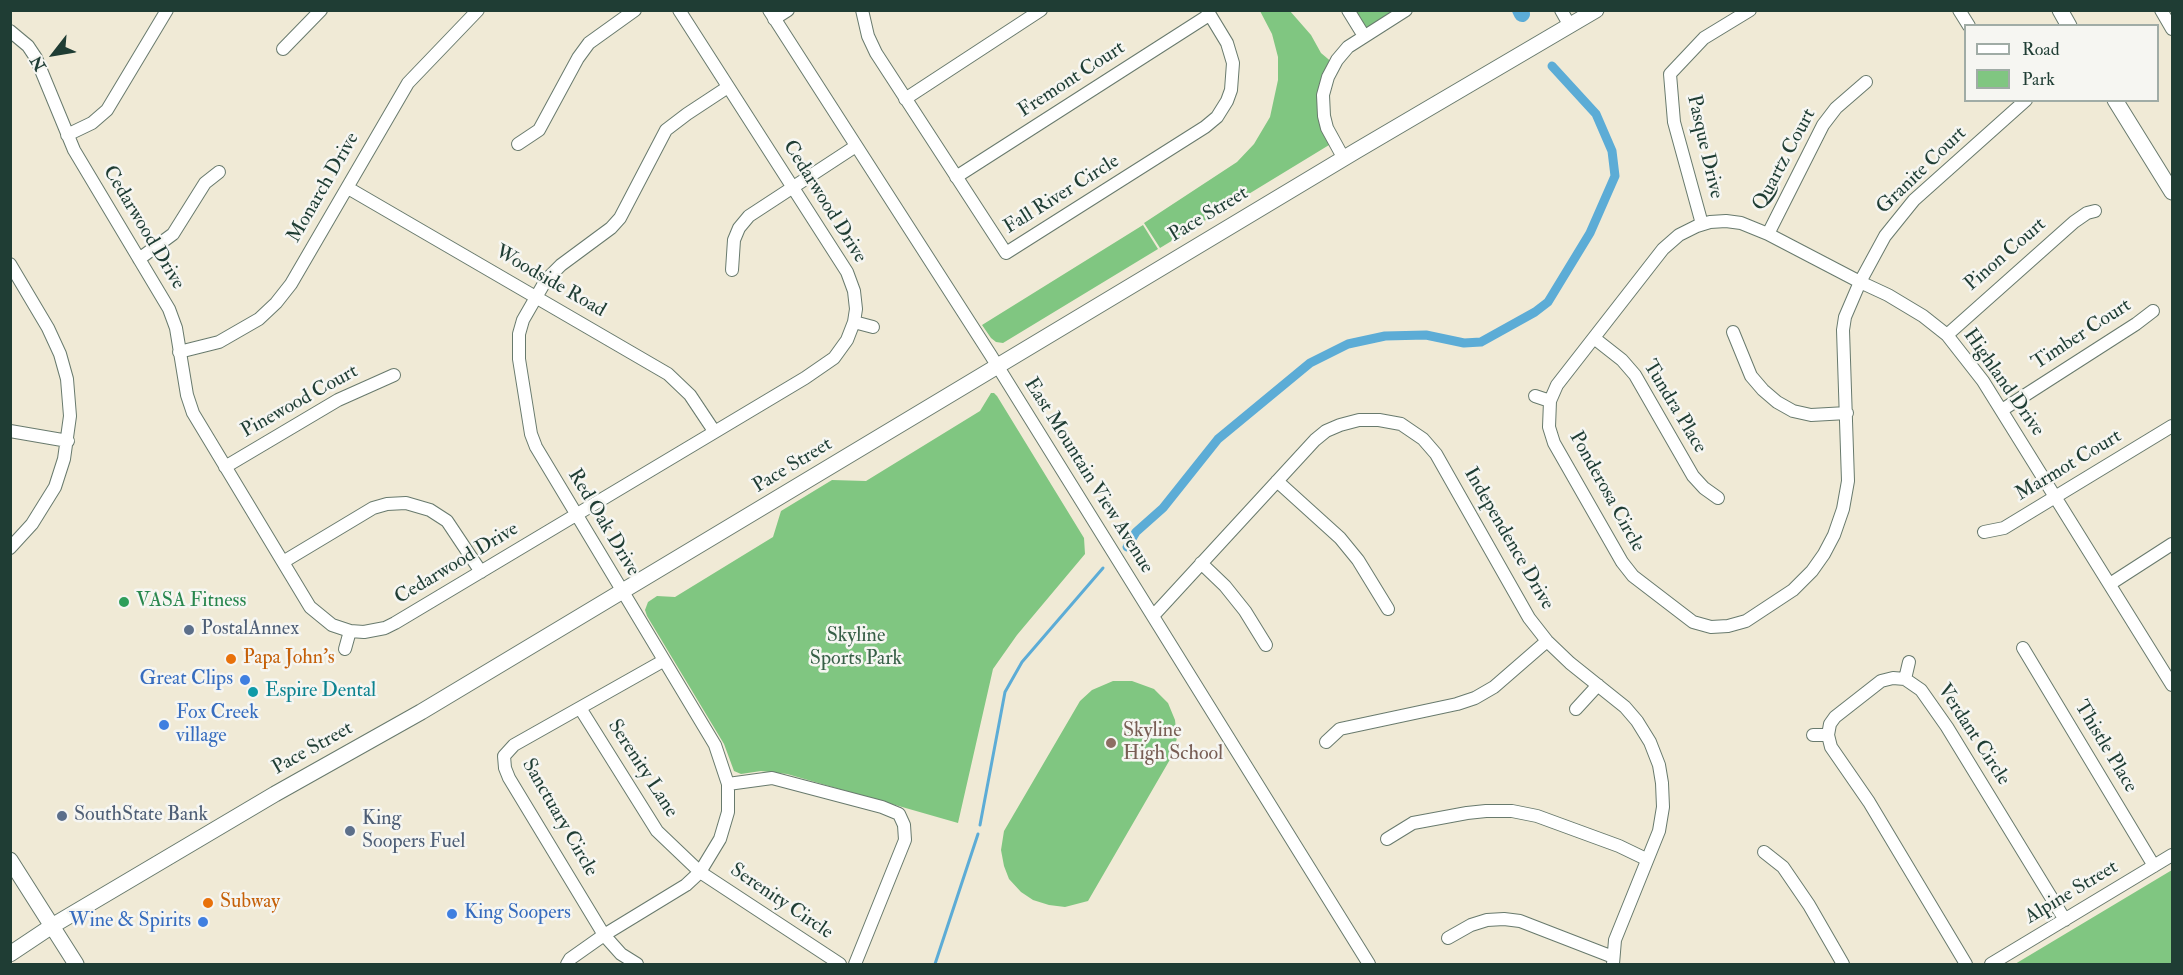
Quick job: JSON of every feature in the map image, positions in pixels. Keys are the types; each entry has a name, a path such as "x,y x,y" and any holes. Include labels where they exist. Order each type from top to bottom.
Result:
{"main road":[{"name":"Pace Street","path":"10,954 52,926 275,794 411,718 1596,10"},
{"path":"2060,10 2068,24"},
{"path":"2116,102 2172,192"},
{"path":"10,860 76,964"}],"street":[{"path":"67,135 95,121 110,106 167,10"},
{"path":"284,49 321,10"},
{"name":"Monarch Drive","path":"179,352 218,343 259,319 273,307 291,285 408,83 478,10"},
{"path":"518,144 539,130 578,58 589,43 635,10"},
{"name":"Cedarwood Drive","path":"10,31 28,46 36,57 74,150 171,314 189,402 225,466 314,611 328,622 350,631 368,631 388,627 577,515 830,361 843,348 854,322 856,300 847,272 679,10"},
{"path":"772,15 788,10"},
{"name":"Fall River Circle","path":"862,10 871,44 1006,253 1205,127 1217,117 1225,105 1232,84 1232,58 1227,43 1208,13"},
{"path":"905,99 1041,10"},
{"path":"1348,10 1364,36"},
{"path":"1344,159 1327,128 1324,116 1323,95 1328,77 1337,60 1348,47 1406,10"},
{"path":"1561,10 1570,26"},
{"name":"Pasque Drive","path":"1702,224 1674,122 1670,74 1704,38 1749,10"},
{"path":"1959,10 1968,24"},
{"path":"2161,10 2172,29"},
{"name":"Fremont Court","path":"956,177 1208,13"},
{"name":"East Mountain View Avenue","path":"772,15 998,366 1369,964"},
{"name":"Quartz Court","path":"1768,234 1823,125 1836,108 1866,82"},
{"name":"Red Oak Drive","path":"567,964 570,959 604,935 686,885 700,872 720,839 728,812 728,784 715,745 538,451 531,434 518,339 523,320 553,272 618,221 666,130 728,87"},
{"name":"Granite Court","path":"1860,282 1885,236 1914,200 2024,102"},
{"path":"732,270 733,244 742,224 759,209 856,146"},
{"path":"139,259 170,238 205,183 219,172"},
{"name":"Woodside Road","path":"348,188 673,378 694,400 714,431"},
{"name":"Pinon Court","path":"1947,336 2074,222 2087,213 2095,211"},
{"name":"Highland Drive","path":"1702,224 1726,221 1741,223 1768,234 1888,295 1916,312 1947,336 1983,381 2002,410 2110,584 2168,669 2172,685"},
{"path":"1535,396 1550,401 1557,385 1663,249 1679,235 1702,224"},
{"path":"10,264 48,328 64,367 70,404 68,441 62,468 50,495 32,524 10,548"},
{"name":"Ponderosa Circle","path":"1550,401 1549,427 1554,443 1622,562 1633,576 1693,622 1711,627 1728,626 1746,621 1793,590 1812,571 1834,535 1844,509 1848,481 1843,330 1845,317 1860,282"},
{"name":"Timber Court","path":"2002,410 2153,311"},
{"path":"854,322 873,327"},
{"path":"1733,332 1751,376 1762,390 1777,402 1793,411 1811,415 1847,414"},
{"name":"Tundra Place","path":"1594,338 1622,360 1635,375 1693,476 1718,498"},
{"name":"Pinewood Court","path":"225,466 338,400 394,375"},
{"name":"Independence Drive","path":"1153,616 1315,440 1340,425 1359,420 1403,419 1436,454 1520,603 1547,641 1625,707 1650,742 1659,765 1663,807 1659,831 1615,940 1613,961"},
{"name":"Marmot Court","path":"1984,532 2004,528 2172,426"},
{"path":"10,431 68,441"},
{"path":"1277,481 1340,538 1358,560 1388,609"},
{"path":"283,562 373,508 387,504 406,503 430,510 447,521 481,572"},
{"path":"2110,584 2172,544"},
{"path":"1201,564 1225,586 1245,611 1266,645"},
{"path":"345,649 350,631"},
{"path":"1326,742 1340,729 1457,705 1475,698 1494,687 1547,641"},
{"name":"Thistle Place","path":"2023,648 2154,866"},
{"name":"Sanctuary Circle","path":"637,964 621,954 604,935 509,778 504,756 514,746 663,661"},
{"path":"1909,662 1905,679 1893,678 1881,681 1835,717 1830,724 1828,735 1831,747 1869,802 1966,964"},
{"name":"Verdant Circle","path":"1905,679 1921,690 1947,727 2065,920"},
{"path":"1576,709 1598,685"},
{"name":"Serenity Lane","path":"580,708 657,831 700,872"},
{"path":"1812,735 1828,735"},
{"path":"728,784 772,778 882,807 898,814 904,825 905,840 855,964"},
{"path":"1387,839 1413,824 1467,813 1512,811 1537,816 1619,846 1646,859"},
{"path":"1764,852 1783,867 1844,964"},
{"name":"Alpine Street","path":"1991,964 2172,855"},
{"name":"Serenity Circle","path":"700,872 840,964"},
{"path":"1448,938 1487,920 1520,921 1613,961"}],"green space":[{"path":"1260,11 1290,11 1311,35 1321,53 1334,64 1325,86 1334,142 1160,248 1144,223 1237,162 1254,144 1270,117 1278,80 1278,57 1272,34"},
{"path":"1348,11 1399,11 1364,36"},
{"path":"1143,225 1158,249 1003,343 991,338 982,325"},
{"name":"Skyline Sports Park","path":"991,393 997,396 1084,538 1085,554 1017,635 993,669 958,823 787,774 761,771 741,774 734,771 724,744 647,616 645,610 648,602 657,596 675,597 773,537 781,511 832,480 866,481 980,411"},
{"path":"1113,681 1132,681 1154,689 1168,703 1175,720 1177,738 1172,756 1088,901 1065,907 1033,900 1021,892 1009,879 1001,850 1004,831 1080,701 1092,690"},
{"path":"2172,870 2172,964 2015,964"}],"waterway":[{"path":"1520,10 1522,14"},
{"path":"1127,547 1136,532 1163,508 1218,439 1310,363 1348,344 1385,336 1426,335 1464,343 1481,342 1535,312 1548,302 1590,233 1615,176 1612,151 1596,114 1552,66"},
{"path":"980,825 1005,692 1022,662 1103,568"},
{"path":"935,964 978,834"}],"place":[{"name":"VASA Fitness","path":"124,602"},
{"name":"PostalAnnex","path":"189,630"},
{"name":"Papa John's","path":"231,659"},
{"name":"Great Clips","path":"245,680"},
{"name":"Espire Dental","path":"253,692"},
{"name":"Fox Creek village","path":"164,725"},
{"name":"Skyline High School","path":"1111,743"},
{"name":"SouthState Bank","path":"62,816"},
{"name":"King Soopers Fuel","path":"350,831"},
{"name":"Subway","path":"208,903"},
{"name":"King Soopers","path":"452,914"},
{"name":"Wine & Spirits","path":"203,922"}]}
